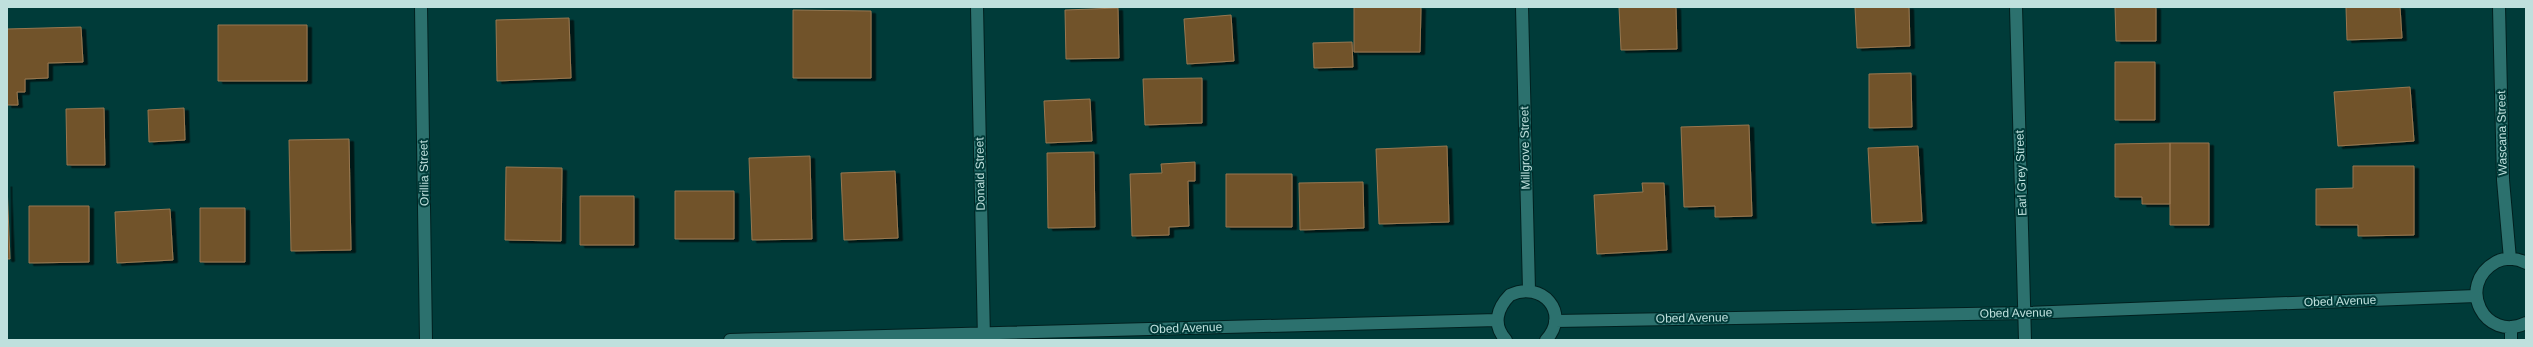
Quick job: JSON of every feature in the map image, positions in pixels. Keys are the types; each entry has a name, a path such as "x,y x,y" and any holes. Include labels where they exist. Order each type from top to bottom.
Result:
{"street":[{"name":"Orillia Street","path":"421,7 426,340"},
{"name":"Donald Street","path":"977,7 983,337"},
{"name":"Millgrove Street","path":"1522,7 1529,290"},
{"name":"Earl Grey Street","path":"2016,7 2025,340"},
{"name":"Wascana Street","path":"2499,7 2503,180 2510,259"},
{"path":"2526,263 2510,259 2499,260 2485,270 2477,285 2476,296 2481,310 2491,322 2511,327 2526,323"},
{"path":"1506,340 1499,329 1497,320 1498,310 1510,294 1529,290 1538,292 1551,303 1555,321 1554,329 1546,340"},
{"name":"Obed Avenue","path":"1555,321 2025,313 2476,296"},
{"name":"Obed Avenue","path":"730,340 983,337 1497,320"},
{"path":"2511,327 2511,340"}],"building":[{"path":"1354,7 1421,7 1420,52 1354,52"},
{"path":"1619,7 1676,7 1677,49 1621,50"},
{"path":"1855,7 1909,7 1910,46 1857,48"},
{"path":"2115,7 2156,7 2156,41 2116,41"},
{"path":"2346,7 2400,7 2402,38 2347,40"},
{"path":"1118,8 1119,58 1066,59 1065,10"},
{"path":"793,10 871,11 871,78 793,78"},
{"path":"1231,15 1234,61 1187,64 1184,19"},
{"path":"569,18 571,78 497,81 496,20"},
{"path":"218,25 307,25 307,81 218,81"},
{"path":"81,27 83,62 48,63 48,78 25,79 25,92 17,92 18,105 7,105 7,29"},
{"path":"1352,42 1353,67 1314,68 1313,43"},
{"path":"2115,62 2155,62 2155,120 2115,120"},
{"path":"1911,73 1912,127 1869,128 1869,74"},
{"path":"1202,78 1202,123 1145,125 1143,79"},
{"path":"2410,87 2414,141 2338,146 2334,92"},
{"path":"1090,99 1092,141 1046,143 1044,101"},
{"path":"104,108 105,165 67,165 66,109"},
{"path":"184,108 185,140 149,142 148,110"},
{"path":"1749,125 1752,216 1715,217 1715,206 1684,207 1681,127"},
{"path":"349,139 351,250 291,251 289,140"},
{"path":"2170,143 2170,204 2142,204 2142,197 2115,197 2115,144"},
{"path":"2170,143 2209,143 2209,225 2170,225"},
{"path":"1447,146 1449,222 1379,224 1376,149"},
{"path":"1918,146 1922,221 1872,223 1868,148"},
{"path":"1094,152 1095,227 1048,228 1047,153"},
{"path":"810,156 812,239 752,240 749,158"},
{"path":"1195,162 1195,181 1188,181 1189,226 1169,227 1169,235 1132,236 1130,174 1162,173 1161,164"},
{"path":"2353,166 2414,166 2414,235 2358,236 2358,225 2316,225 2316,189 2353,188"},
{"path":"506,167 562,168 561,241 505,240"},
{"path":"895,171 898,238 844,240 841,173"},
{"path":"1226,174 1292,174 1292,227 1226,227"},
{"path":"1363,182 1364,228 1300,230 1299,183"},
{"path":"1642,183 1664,183 1667,250 1597,254 1594,195 1643,192"},
{"path":"7,184 10,259 7,259"},
{"path":"675,191 734,191 734,239 675,239"},
{"path":"580,196 634,196 634,245 580,245"},
{"path":"29,206 89,206 89,262 29,263"},
{"path":"200,208 245,208 245,262 200,262"},
{"path":"170,209 173,260 117,263 115,212"}]}
